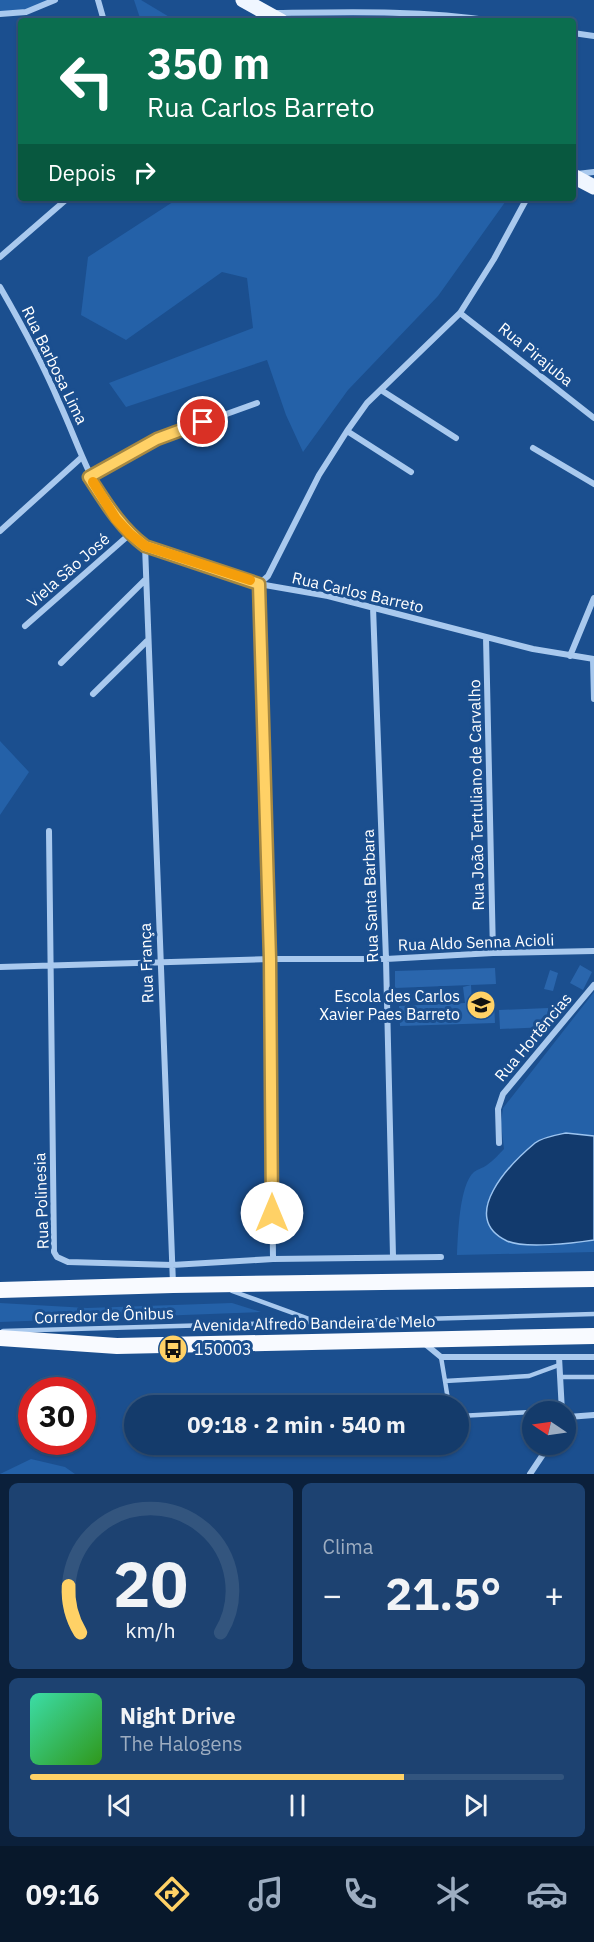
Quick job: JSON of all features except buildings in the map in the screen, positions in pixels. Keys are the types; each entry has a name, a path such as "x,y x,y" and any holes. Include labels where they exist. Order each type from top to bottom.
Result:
{"highway":[{"path":"0,1290 594,1279"},
{"name":"Avenida Alfredo Bandeira de Melo","path":"0,1338 117,1346 594,1336"}],"main road":[{"path":"243,0 275,18"},
{"path":"576,177 594,187"}],"street":[{"path":"0,14 26,12 56,0"},
{"path":"98,0 103,18"},
{"path":"266,13 379,11 472,18"},
{"path":"576,33 594,36"},
{"path":"576,175 594,172"},
{"path":"0,257 65,201"},
{"path":"273,1259 270,959 259,584 268,576 320,475 347,431 367,403 460,313 494,259 525,201"},
{"name":"Rua Barbosa Lima","path":"0,287 41,360 82,457"},
{"name":"Rua Pirajuba","path":"460,313 594,418"},
{"path":"381,390 456,438"},
{"path":"89,477 157,439 257,403"},
{"path":"347,431 411,472"},
{"path":"533,448 594,484"},
{"path":"0,531 82,457"},
{"name":"Rua Carlos Barreto","path":"82,457 89,477 116,519 145,546 259,584 373,607 533,649 593,659"},
{"name":"Viela São José","path":"25,626 130,534"},
{"name":"Rua França","path":"145,546 173,1285"},
{"path":"61,663 145,580"},
{"path":"570,656 594,598"},
{"name":"Rua Santa Barbara","path":"373,607 386,959 393,1256"},
{"name":"Rua João Tertuliano de Carvalho","path":"486,637 493,953"},
{"path":"93,694 147,641"},
{"path":"593,659 594,699"},
{"name":"Rua Polinesia","path":"49,831 54,1252 57,1257 68,1262 172,1265 273,1259 441,1257"},
{"name":"Rua Aldo Senna Acioli","path":"0,968 270,959 386,959 493,953 594,951"},
{"name":"Rua Hortências","path":"499,1143 498,1109 503,1094 594,985"},
{"path":"419,1339 441,1357 594,1357"},
{"path":"559,1357 563,1401"},
{"path":"576,1415 594,1415"},
{"path":"530,1474 543,1455"}],"lane":[{"name":"Corredor de Ônibus","path":"215,1285 317,1322"},
{"name":"Corredor de Ônibus","path":"0,1331 594,1314"},
{"path":"441,1357 448,1395"},
{"path":"446,1381 529,1376 559,1365"},
{"path":"560,1377 594,1377"},
{"path":"469,1415 522,1413"}],"shaded area":[{"path":"0,0 50,0 33,9 0,13"},
{"path":"134,0 141,0 171,18 140,18"},
{"path":"174,201 506,201 438,296 348,390 303,452 286,415 267,360 126,407 109,383 253,328 247,278 222,272 126,340 81,315 88,257"},
{"path":"0,741 29,772 0,815"},
{"path":"594,992 594,1252 457,1255 460,1211 465,1188 474,1172 489,1163 504,1149 501,1123 503,1108"},
{"path":"566,1133 594,1136 594,1240 537,1245 507,1241 493,1231 487,1218 493,1190 513,1163 535,1143"},
{"path":"0,1303 87,1308 232,1303 261,1312 0,1322"},
{"path":"31,1459 65,1467 75,1474 0,1474"}],"slow traffic":[{"path":"93,482 116,519 145,546 250,580"}],"place":[{"name":"Escola des Carlos Xavier Paes Barreto","path":"481,1005"},
{"name":"150003","path":"173,1349"}],"route":[{"path":"203,422 157,439 89,477 116,519 145,546 259,584 270,959 272,1213"}]}
